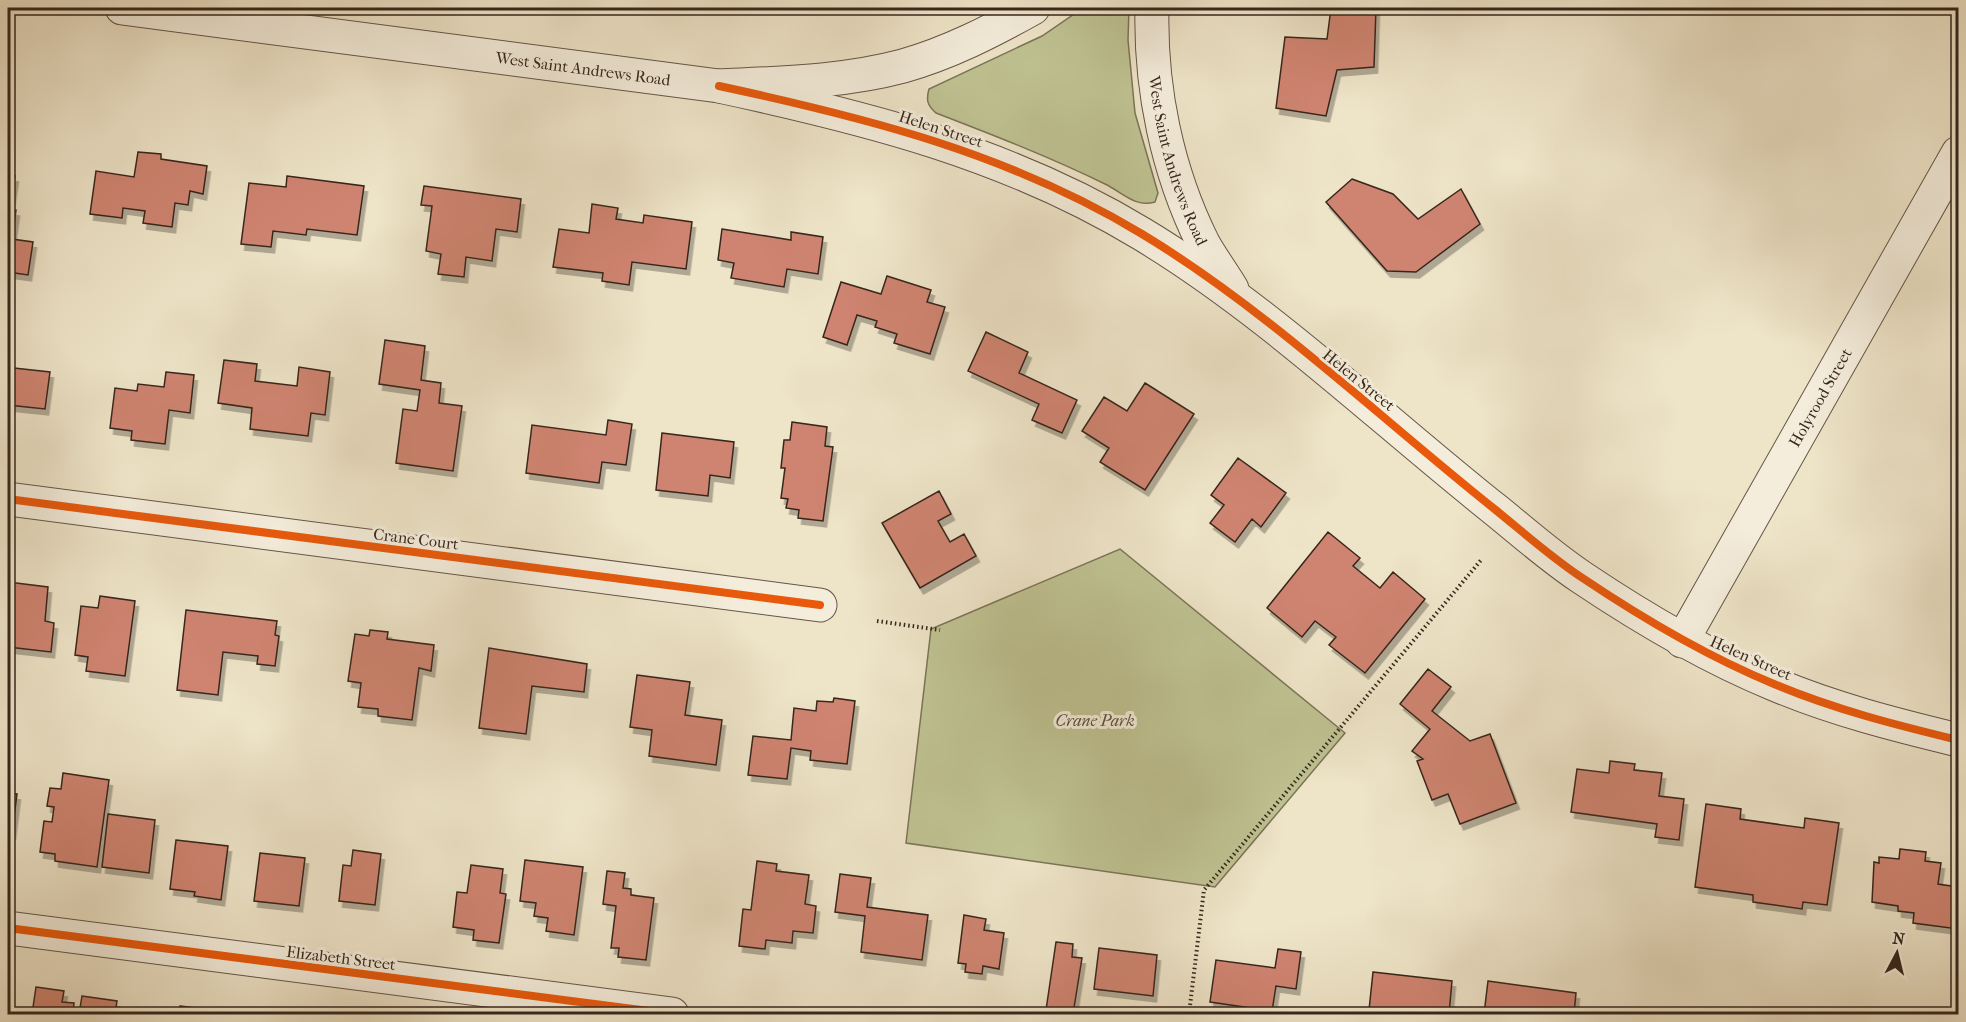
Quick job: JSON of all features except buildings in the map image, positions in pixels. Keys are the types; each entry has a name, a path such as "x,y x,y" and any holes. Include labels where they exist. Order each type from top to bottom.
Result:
{"street":[{"name":"West Saint Andrews Road","path":"122,8 276,18 720,86 814,82 903,66 984,36 1033,8"},
{"name":"West Saint Andrews Road","path":"1152,8 1154,76 1162,126 1184,200 1196,226 1240,302"},
{"name":"Helen Street","path":"720,86 839,112 934,139 1002,165 1074,197 1143,234 1240,302 1578,575 1682,641 1776,685 1884,722 1959,741"},
{"name":"Holyrood Street","path":"1682,641 1959,153"},
{"name":"Crane Court","path":"8,499 820,605"},
{"name":"Elizabeth Street","path":"8,928 672,1014"}],"path":[{"path":"1189,1014 1204,890 1482,559"},
{"path":"877,621 940,630"}],"green space":[{"path":"1083,8 1129,8 1128,40 1135,113 1158,193 1155,202 1135,201 1063,165 936,113 928,102 929,89 1042,36"},
{"name":"Crane Park","path":"1120,549 1345,733 1215,887 906,843 931,629"}],"cycle path":[{"path":"719,86 829,111 937,142 989,160 1092,206 1142,234 1234,296 1323,366 1548,553 1627,607 1724,661 1796,693 1865,716 1958,740"},
{"path":"8,499 820,605"},
{"path":"8,928 672,1014"}]}
